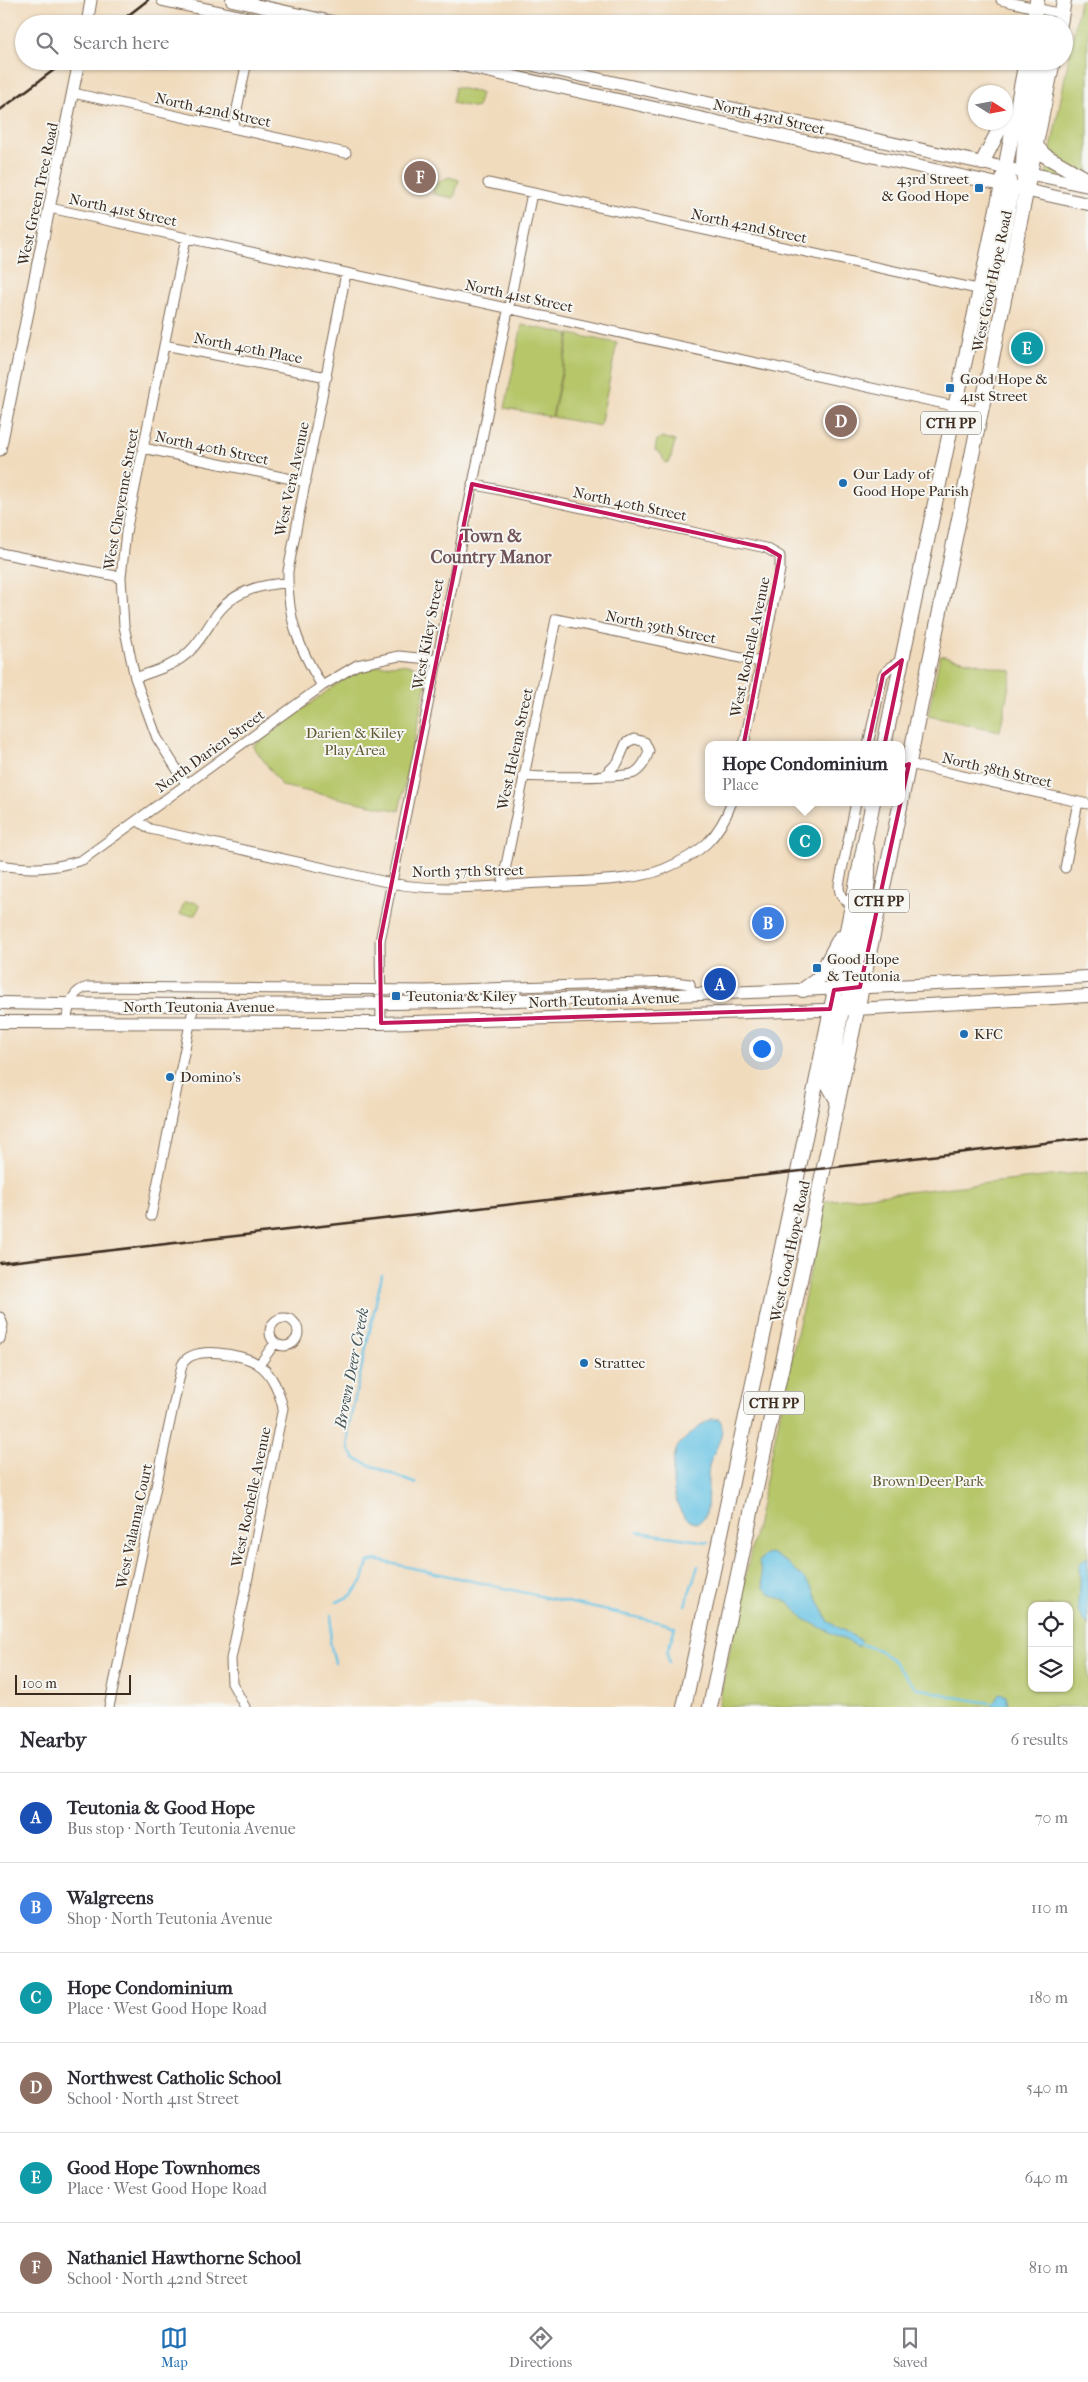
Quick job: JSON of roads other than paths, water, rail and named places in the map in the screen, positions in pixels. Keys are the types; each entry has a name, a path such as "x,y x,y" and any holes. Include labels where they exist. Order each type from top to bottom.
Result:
{"main road":[{"path":"163,0 226,15"},
{"path":"232,0 300,15"},
{"name":"North 43rd Street","path":"483,70 1088,204"},
{"name":"North 43rd Street","path":"556,70 1088,186"},
{"name":"West Good Hope Road","path":"885,741 980,290 1007,186 1006,168 1024,70"},
{"path":"1028,191 1024,152 1036,91 1037,70"},
{"path":"1027,173 1036,146 1051,70"},
{"path":"1013,107 1019,96"},
{"path":"982,163 1000,130"},
{"path":"1036,146 1044,155 1088,180"},
{"path":"1005,296 996,268 1010,204 1007,186"},
{"name":"West Good Hope Road","path":"905,766 1028,191"},
{"path":"856,1008 850,999 855,988 859,903 869,866 866,836 871,806"},
{"name":"West Good Hope Road","path":"834,990 848,924 859,903 899,806"},
{"path":"803,990 818,979 848,924"},
{"name":"North Teutonia Avenue","path":"0,1003 70,1005 381,1005 690,988 834,990 1088,977"},
{"path":"834,990 835,1009 841,1022 828,1084 837,1100"},
{"name":"North Teutonia Avenue","path":"0,1022 381,1023 835,1009 1088,996"},
{"name":"West Good Hope Road","path":"710,1707 856,1008"},
{"name":"West Good Hope Road","path":"684,1707 835,1009"}],"street":[{"path":"88,15 91,0"},
{"path":"1001,0 1036,4 1062,12"},
{"path":"257,15 259,6"},
{"name":"West Green Tree Road","path":"0,450 77,70"},
{"path":"233,128 245,70"},
{"name":"North 42nd Street","path":"73,93 346,153"},
{"name":"North 42nd Street","path":"488,183 1005,296"},
{"name":"West Kiley Street","path":"381,1023 380,941 532,193"},
{"name":"North 41st Street","path":"50,208 981,412"},
{"name":"West Cheyenne Street","path":"186,238 126,532 121,577 124,626 135,678 157,738 187,785"},
{"name":"West Vera Avenue","path":"322,686 302,654 292,622 288,583 291,550 327,377 346,273"},
{"name":"North 40th Place","path":"164,345 327,377"},
{"name":"North 40th Street","path":"143,448 306,482"},
{"name":"North 40th Street","path":"472,484 766,548 780,556"},
{"path":"0,553 121,577"},
{"name":"West Rochelle Avenue","path":"745,741 780,570 780,556"},
{"path":"135,678 167,667 189,652 218,613 231,600 255,588 288,583"},
{"name":"North 39th Street","path":"556,619 760,662"},
{"name":"West Helena Street","path":"502,885 556,619"},
{"name":"North Darien Street","path":"0,865 26,870 57,868 82,860 322,686 357,665 399,656 437,660"},
{"path":"869,741 883,675 890,666 902,660"},
{"path":"524,776 605,775 633,773 645,763 649,751 645,742 634,739 626,743 618,762 605,775"},
{"name":"North 38th Street","path":"905,766 1088,804"},
{"path":"1065,868 1078,802"},
{"name":"North 37th Street","path":"138,821 150,828 424,888 612,880 660,870 688,858 708,844 724,824 731,806"},
{"name":"West Good Hope Road","path":"855,806 839,885 859,903"},
{"name":"North Teutonia Avenue","path":"70,1005 74,995 80,989 88,987 381,990 674,982 690,988"},
{"path":"151,1216 194,1004"},
{"path":"66,1023 70,1005"},
{"path":"0,1317 3,1325 0,1339"},
{"path":"259,1365 275,1343"},
{"name":"West Rochelle Avenue","path":"192,1355 228,1353 259,1365 276,1386 283,1408 231,1658 232,1683 245,1707"},
{"name":"West Valanna Court","path":"109,1707 182,1365 186,1358 192,1355"}],"water":[{"path":"712,1419 719,1419 722,1424 722,1430 709,1466 706,1513 703,1519 696,1523 688,1519 681,1512 677,1503 673,1479 674,1457 682,1441"},
{"path":"771,1553 789,1564 804,1579 812,1588 829,1622 860,1640 859,1647 804,1619 789,1602 772,1595 764,1588 759,1562 765,1554"},
{"path":"1088,1557 1088,1625 1080,1616 1078,1606 1079,1569 1081,1563"},
{"path":"999,1694 1006,1696 1008,1704 1017,1707 992,1706"}],"waterway":[{"name":"Brown Deer Creek","path":"382,1275 348,1429 349,1450 356,1459 416,1484"},
{"name":"Brown Deer Creek","path":"638,1532 708,1542"},
{"path":"337,1602 352,1595 363,1580 368,1562 376,1560 667,1624 675,1627 667,1653 669,1663"},
{"path":"685,1605 698,1566"},
{"path":"332,1615 330,1642 335,1663"},
{"name":"Brown Deer Creek","path":"858,1643 881,1651 895,1663 915,1687 954,1697 996,1704"}],"railway":[{"path":"129,15 148,0"},
{"path":"0,110 54,70"},
{"path":"0,1263 1088,1138"}],"place":[{"name":"Nathaniel Hawthorne School","path":"420,177"},
{"name":"43rd Street & Good Hope","path":"979,188"},
{"name":"Good Hope Townhomes","path":"1027,348"},
{"name":"Good Hope & 41st Street","path":"950,388"},
{"name":"Northwest Catholic School","path":"841,421"},
{"name":"Our Lady of Good Hope Parish","path":"843,483"},
{"name":"Hope Condominium","path":"805,841"},
{"name":"Walgreens","path":"768,923"},
{"name":"Good Hope & Teutonia","path":"817,968"},
{"name":"Teutonia & Good Hope","path":"720,984"},
{"name":"Teutonia & Kiley","path":"396,996"},
{"name":"KFC","path":"964,1034"},
{"name":"Domino's","path":"170,1077"},
{"name":"Strattec","path":"584,1363"}],"district":[{"name":"Town & Country Manor","path":"491,546"}],"park label":[{"name":"Darien & Kiley Play Area","path":"355,742"},
{"name":"Brown Deer Park","path":"928,1481"}]}
